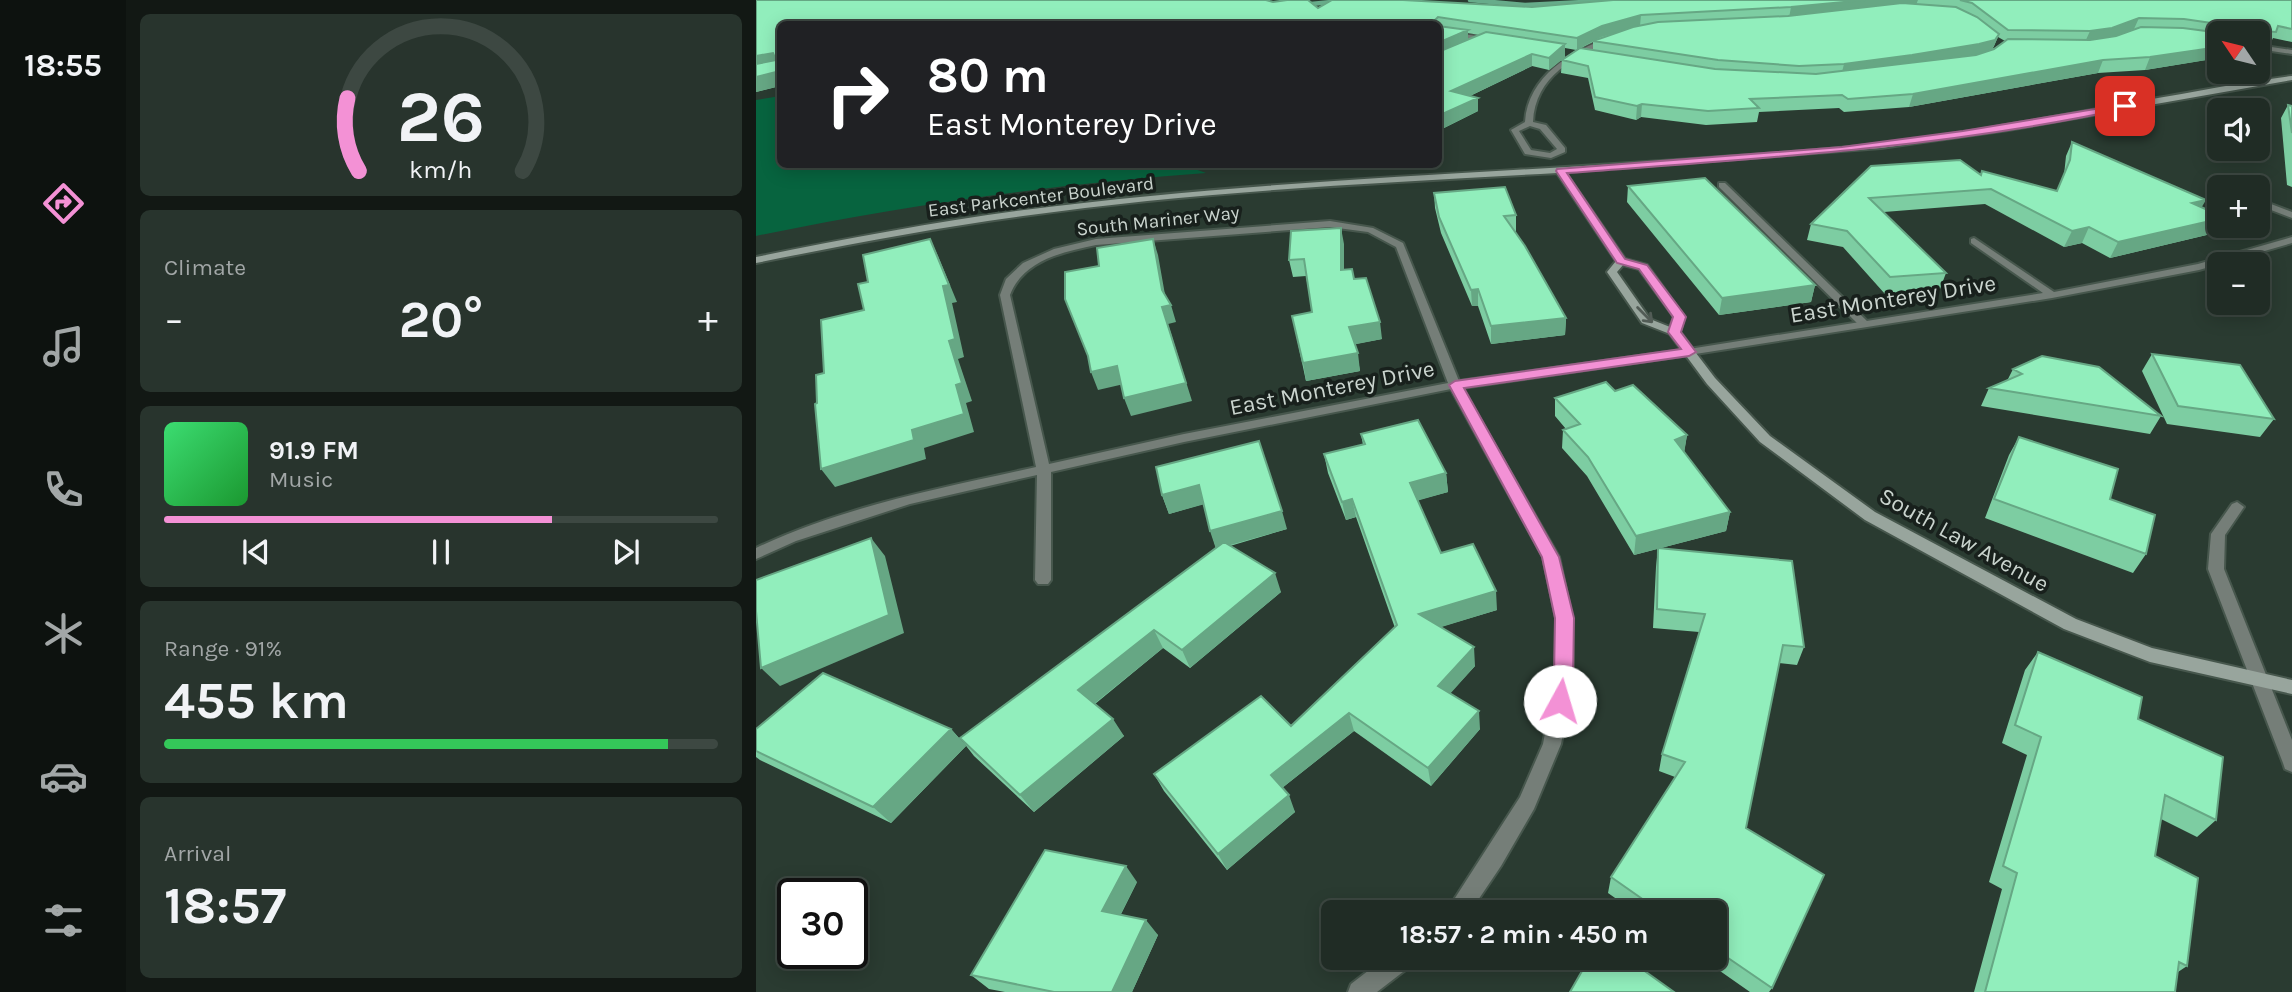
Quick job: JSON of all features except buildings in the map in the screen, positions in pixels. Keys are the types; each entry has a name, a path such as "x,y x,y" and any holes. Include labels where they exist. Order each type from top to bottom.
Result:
{"main road":[{"name":"East Parkcenter Boulevard","path":"756,260 873,236 1058,207 1225,192 1842,150 1963,134 2292,78"},
{"name":"South Law Avenue","path":"1560,171 1621,261 1643,267 1679,317 1675,332"},
{"name":"South Law Avenue","path":"1621,261 1612,272 1646,321 1675,332 1711,381 1765,439 1870,516 2070,624 2150,655 2292,687"}],"street":[{"path":"1442,33 1497,40"},
{"path":"1529,123 1528,108 1535,92 1553,70 1619,35"},
{"path":"1474,44 1486,38"},
{"path":"2270,49 2292,52"},
{"path":"1569,52 1595,56"},
{"path":"1529,123 1543,127 1562,149 1551,156 1528,152 1515,130 1529,123"},
{"path":"1551,156 1560,171"},
{"path":"1722,185 1864,324"},
{"path":"2270,207 2292,215"},
{"name":"South Mariner Way","path":"1043,580 1044,471 1005,295 1010,281 1027,265 1056,251 1096,242 1330,223 1370,230 1400,245 1455,385 1551,557 1564,618 1563,680 1552,744 1527,803 1494,859 1465,900"},
{"name":"East Monterey Drive","path":"756,554 791,537 908,500 1184,438 1455,385 1689,352 2052,295 2199,267 2292,240"},
{"name":"East Monterey Drive","path":"1974,241 2052,295"},
{"path":"2237,507 2218,534 2216,569 2292,763"},
{"path":"1359,992 1387,970"}],"green space":[{"path":"777,96 777,168 1192,168 1206,173 980,197 756,236 756,100"}],"waterway":[{"path":"1300,5 1353,0"},
{"path":"1470,0 1525,5 1603,1"}],"route":[{"path":"1560,701 1564,618 1551,557 1455,385 1689,352 1675,332 1679,317 1643,267 1621,261 1560,171 1842,150 1963,134 2125,106"}]}
